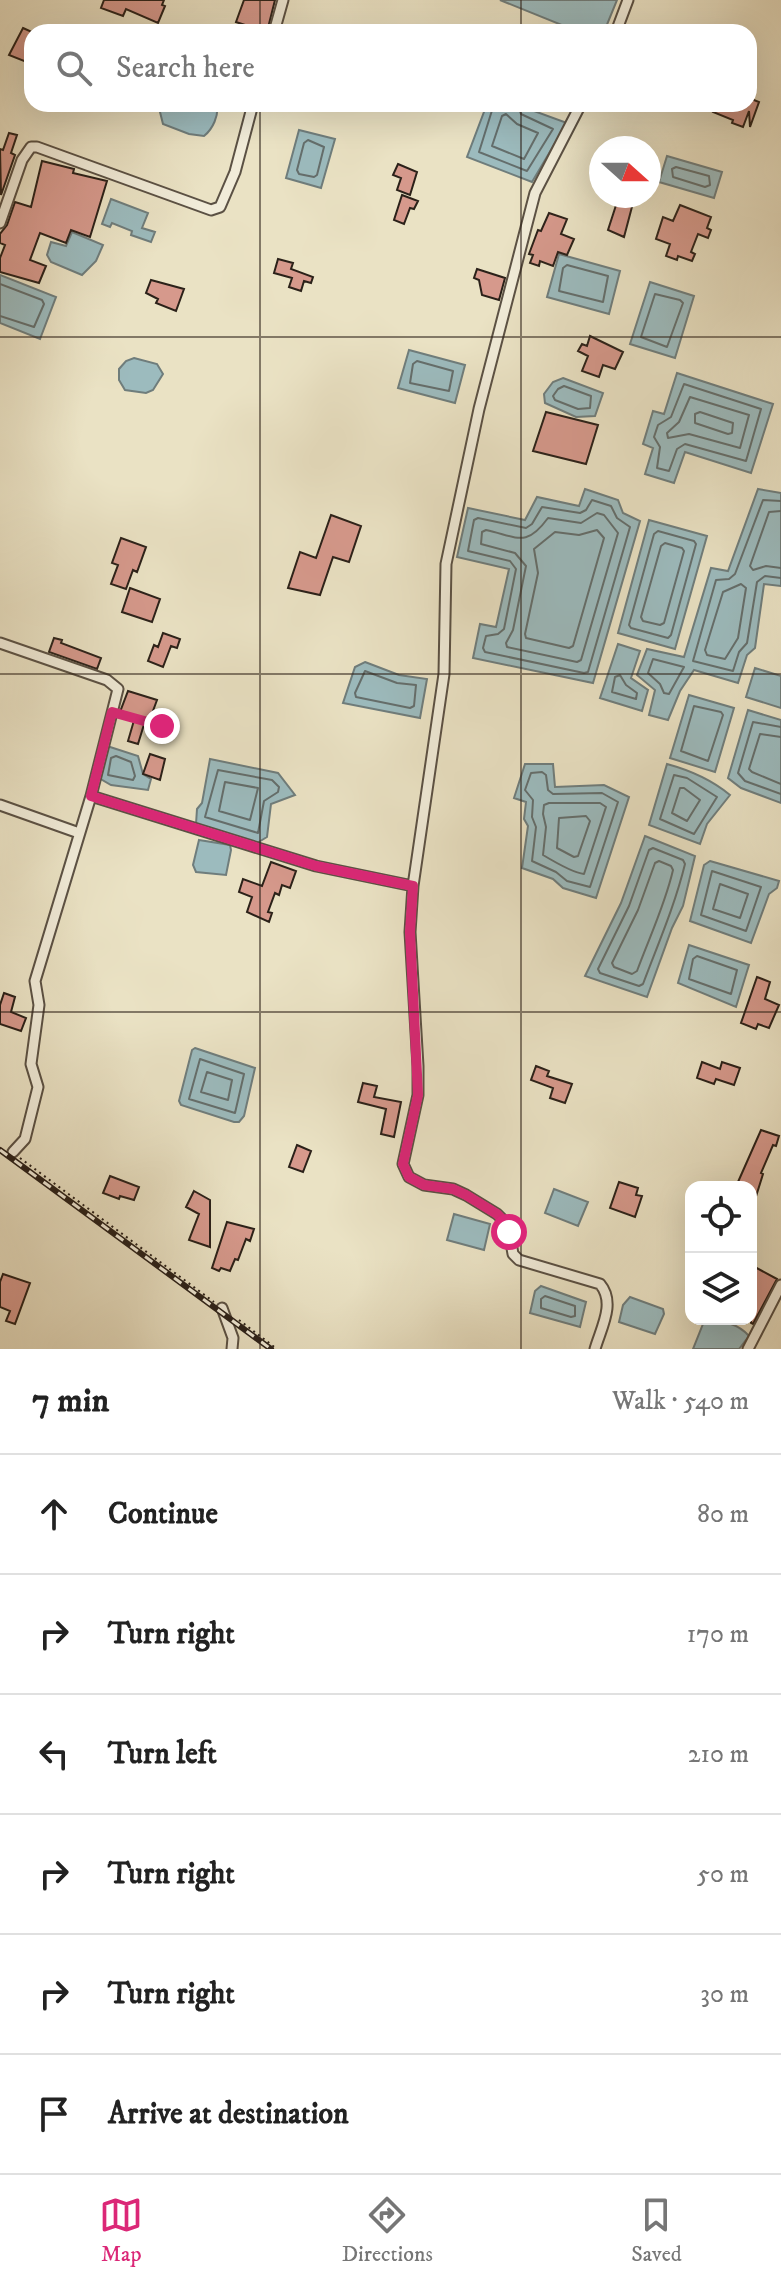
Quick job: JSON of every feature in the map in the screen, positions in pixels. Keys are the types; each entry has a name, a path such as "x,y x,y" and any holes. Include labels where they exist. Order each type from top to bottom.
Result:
{"street":[{"path":"276,24 283,0"},
{"path":"619,24 628,0"},
{"path":"0,223 22,160 31,147 211,210 220,207 235,172 251,112"},
{"path":"577,112 535,193 479,409 446,564 444,674 413,886 410,932 418,1095 403,1164 409,1177 424,1185 453,1189 497,1214 508,1225 513,1254 519,1260 600,1284 608,1293 608,1306 595,1349"},
{"path":"0,643 107,680 118,689 91,796 35,981 39,1005 31,1064 38,1087 25,1139 13,1152"},
{"path":"91,796 316,866 413,886"},
{"path":"0,805 79,833"},
{"path":"748,1349 781,1285"},
{"path":"222,1308 233,1338 232,1349"}],"path":[{"path":"112,712 162,726"},
{"path":"13,1152 277,1349"}],"water":[{"path":"500,0 617,0 607,24 559,24"},
{"path":"160,112 217,112 213,126 204,136 163,124"},
{"path":"484,112 537,112 567,123 532,182 467,157"},
{"path":"299,130 335,139 321,188 286,178"},
{"path":"667,156 722,172 714,198 661,183"},
{"path":"111,199 148,213 142,228 155,232 151,242 131,235 132,231 112,223 110,227 102,224"},
{"path":"72,232 103,245 96,261 82,275 51,262 47,255 51,242 66,246"},
{"path":"559,254 620,271 609,314 547,297"},
{"path":"0,275 56,297 40,339 0,323"},
{"path":"650,282 694,296 675,358 630,344"},
{"path":"409,350 465,365 455,403 398,388"},
{"path":"134,358 157,364 163,374 153,390 146,393 125,390 119,380 119,369"},
{"path":"677,373 773,404 751,473 685,452 674,483 645,474 653,448 643,444 653,411 664,414"},
{"path":"563,378 603,393 595,416 576,417 545,403 544,394 553,382"},
{"path":"585,489 618,500 623,513 640,521 593,683 473,658 480,624 496,627 509,569 457,557 468,508 525,520 537,497 579,506"},
{"path":"758,489 781,493 781,586 764,584 755,648 747,655 738,683 694,670 680,691 668,720 649,715 655,690 637,675 647,649 684,657 711,568 728,571"},
{"path":"649,520 707,536 675,649 618,633"},
{"path":"618,644 640,651 631,678 648,690 642,711 600,698"},
{"path":"365,662 399,675 427,679 420,718 343,703 355,667"},
{"path":"755,668 781,676 781,708 746,697"},
{"path":"689,695 734,708 715,772 670,758"},
{"path":"748,710 781,720 781,803 741,788 728,778"},
{"path":"107,746 138,756 143,774 151,779 148,790 111,785 99,778"},
{"path":"210,759 278,773 295,795 271,804 267,837 257,843 196,824"},
{"path":"525,764 553,764 555,787 604,785 629,797 596,898 563,888 553,879 522,868 528,826 524,819 526,802 514,798"},
{"path":"667,764 700,776 730,795 707,824 700,844 649,825"},
{"path":"645,836 695,856 683,906 647,997 585,976 621,903"},
{"path":"199,840 230,845 226,875 196,872 193,865"},
{"path":"710,861 779,881 777,888 769,894 751,943 690,921 704,865"},
{"path":"689,945 749,965 736,1007 678,983"},
{"path":"195,1048 255,1068 244,1116 239,1122 181,1105 179,1101"},
{"path":"554,1189 588,1202 578,1226 545,1213"},
{"path":"454,1214 490,1224 484,1250 447,1240"},
{"path":"541,1286 586,1302 580,1327 530,1313 535,1291"},
{"path":"630,1297 663,1309 664,1314 655,1334 619,1322 623,1305"},
{"path":"703,1325 733,1325 749,1336 739,1349 693,1349"}],"building":[{"path":"104,0 164,0 162,5 165,6 158,23 126,9 123,16 101,8"},
{"path":"244,0 275,0 269,24 236,22"},
{"path":"23,28 24,28 24,61 9,55"},
{"path":"713,112 749,112 743,127 732,123 733,120"},
{"path":"749,112 755,112 750,127"},
{"path":"9,133 17,135 11,153 15,155 1,195 0,149 3,150"},
{"path":"42,161 107,181 90,237 71,230 66,243 40,233 30,260 46,266 39,283 0,272 0,258 5,245 0,243 0,234 7,225 15,202 31,207"},
{"path":"398,164 417,172 410,195 397,190 401,178 393,175"},
{"path":"402,195 418,201 414,209 410,208 404,224 394,220"},
{"path":"680,205 711,217 707,228 711,230 708,238 698,234 691,252 695,254 692,261 666,256 670,244 656,239 663,217 673,221"},
{"path":"615,208 632,208 624,237 608,230"},
{"path":"549,213 567,219 561,234 574,239 567,255 558,252 553,266 540,261 539,266 530,263 533,255 529,254 538,230 541,231"},
{"path":"278,259 293,263 291,269 313,277 311,283 304,281 301,291 289,287 292,278 274,273"},
{"path":"477,269 505,278 499,300 482,295 479,280 474,278"},
{"path":"151,280 184,289 176,311 156,303 158,299 146,293"},
{"path":"590,336 623,352 615,369 603,365 599,377 582,371 588,356 578,351 582,344 587,346"},
{"path":"546,412 598,425 586,464 533,451"},
{"path":"331,515 361,526 349,562 333,557 320,595 288,588 300,552 316,558"},
{"path":"121,538 146,547 137,572 133,570 126,589 111,584 118,565 112,563"},
{"path":"130,588 160,599 152,622 122,612"},
{"path":"163,633 180,639 177,648 171,646 163,667 148,661"},
{"path":"54,638 101,658 97,669 49,652"},
{"path":"128,691 157,700 150,719 146,718 138,744 128,741 135,717 120,712"},
{"path":"150,754 165,759 160,780 143,774"},
{"path":"271,862 296,871 290,888 282,885 279,895 275,893 268,912 272,913 269,922 247,912 252,897 239,892 243,879 262,886"},
{"path":"757,977 770,982 765,999 779,1005 769,1028 758,1024 756,1029 741,1023"},
{"path":"4,993 15,997 11,1012 26,1018 21,1031 0,1024 0,1005"},
{"path":"702,1062 720,1069 722,1062 740,1068 734,1085 716,1079 714,1084 697,1078"},
{"path":"536,1066 549,1071 547,1076 572,1084 565,1103 550,1098 553,1088 531,1080"},
{"path":"363,1083 377,1086 374,1097 401,1102 394,1137 381,1134 386,1109 358,1102"},
{"path":"761,1130 779,1136 761,1173 757,1193 757,1181 738,1181"},
{"path":"297,1145 311,1151 303,1172 289,1167"},
{"path":"110,1176 139,1187 134,1200 103,1193"},
{"path":"619,1182 638,1188 636,1195 642,1196 635,1217 610,1208"},
{"path":"194,1191 210,1200 210,1247 189,1240 199,1214 186,1207"},
{"path":"227,1222 254,1229 250,1241 246,1239 230,1271 221,1268 219,1271 212,1268"},
{"path":"757,1268 777,1279 757,1316"},
{"path":"3,1274 30,1283 15,1324 6,1321 10,1311 0,1307"}],"railway":[{"path":"0,1150 271,1349"}],"route":[{"path":"162,726 112,712 91,796 316,866 413,886 410,932 418,1095 403,1164 409,1177 424,1185 453,1189 497,1214 508,1225 509,1232"}]}
